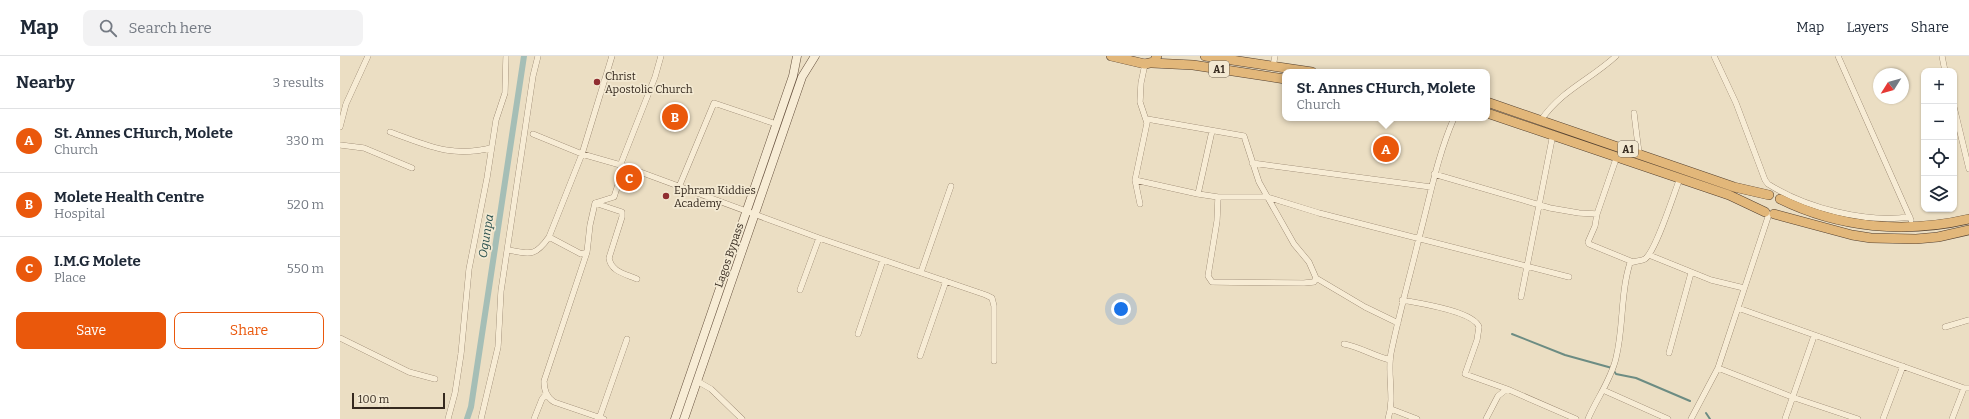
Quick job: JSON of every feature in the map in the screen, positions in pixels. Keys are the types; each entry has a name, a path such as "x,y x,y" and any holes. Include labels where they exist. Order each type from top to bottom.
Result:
{"highway":[{"name":"A1","path":"1111,56 1193,65 1282,79"},
{"name":"A1","path":"1205,56 1292,69"},
{"name":"A1","path":"1490,103 1639,153 1734,187 1769,195"},
{"name":"A1","path":"1490,113 1729,195 1770,213 1852,235 1872,238 1916,239 1938,237 1969,230"},
{"path":"1780,199 1781,208 1770,213 1762,206 1763,201 1769,195 1775,195 1803,210 1849,222 1890,228 1914,227 1969,219"}],"main road":[{"name":"Lagos Bypass","path":"675,419 793,76 797,56"},
{"name":"Lagos Bypass","path":"684,419 802,77 815,56"}],"street":[{"path":"340,127 346,104 368,56"},
{"path":"448,419 455,393 461,354 466,282 487,178 496,120 505,93 506,56"},
{"path":"481,419 498,347 500,304 509,250 514,197 533,76 538,56"},
{"path":"509,250 534,253 541,248 549,237 582,154 612,56"},
{"path":"595,203 614,197 622,166 661,56"},
{"path":"1273,66 1275,56"},
{"path":"1541,120 1552,105 1566,92 1586,80 1616,56"},
{"path":"1714,56 1736,103 1768,184 1796,200 1817,206 1878,219 1910,217"},
{"path":"1838,56 1914,227"},
{"path":"1942,56 1944,68"},
{"path":"1140,204 1135,180 1146,128 1146,119 1140,102 1141,83 1146,60"},
{"path":"679,187 714,103 776,124"},
{"path":"1634,113 1639,153"},
{"path":"1146,119 1244,136 1259,182 1294,244 1309,262 1316,278 1365,307 1398,323"},
{"path":"1957,119 1969,169"},
{"path":"1388,419 1391,409 1390,360 1402,300 1419,238 1434,174 1453,121"},
{"path":"1198,194 1212,131"},
{"path":"390,132 446,151 474,151 491,148"},
{"path":"533,134 582,154 622,166 819,238 921,272 992,298 994,306 994,361"},
{"path":"1521,297 1553,134"},
{"path":"340,145 364,148 412,168"},
{"path":"1617,156 1588,242 1589,244 1633,262 1643,260 1649,255 1680,178"},
{"path":"1252,163 1431,187"},
{"path":"1434,174 1540,205 1579,213 1597,214"},
{"path":"1135,180 1218,197 1268,197 1319,213 1569,277"},
{"path":"921,272 951,186"},
{"path":"1218,197 1217,221 1208,276 1212,282 1304,284 1314,282 1316,278"},
{"path":"595,203 590,225 587,252 544,381 546,394 549,399 601,418 627,340"},
{"path":"595,203 622,212 622,217 609,258 610,263 614,269 637,279"},
{"path":"1691,419 1718,368 1770,213"},
{"path":"549,237 581,254 587,252"},
{"path":"800,290 819,238"},
{"path":"1649,255 1691,273 1744,288"},
{"path":"858,334 883,260"},
{"path":"1588,419 1616,360 1622,313 1623,289 1630,263 1633,262"},
{"path":"1669,353 1691,273"},
{"path":"920,356 946,281"},
{"path":"1402,300 1432,306 1474,319 1479,327 1477,340 1465,374 1506,389 1576,419"},
{"path":"1738,308 1814,336 1966,388 1952,419"},
{"path":"1945,327 1969,320"},
{"path":"1785,419 1814,336"},
{"path":"340,338 409,372 435,379"},
{"path":"1344,344 1355,346 1369,353 1390,360"},
{"path":"1883,419 1902,366"},
{"path":"1718,368 1792,397 1858,419"},
{"path":"697,382 711,389 742,419"},
{"path":"1486,419 1498,396 1506,389"},
{"path":"1603,390 1668,419"},
{"path":"534,419 542,398 546,394"},
{"path":"1391,409 1417,419"}],"waterway":[{"name":"Ogunpa","path":"467,419 471,407 524,56"},
{"path":"1512,334 1565,355 1612,368 1616,374 1636,378 1690,401"},
{"path":"1706,413 1710,419"}],"place":[{"name":"Christ Apostolic Church","path":"597,82"},
{"name":"Molete Health Centre","path":"675,117"},
{"name":"St. Annes CHurch, Molete","path":"1386,149"},
{"name":"I.M.G Molete","path":"629,178"},
{"name":"Ephram Kiddies Academy","path":"666,196"}]}
